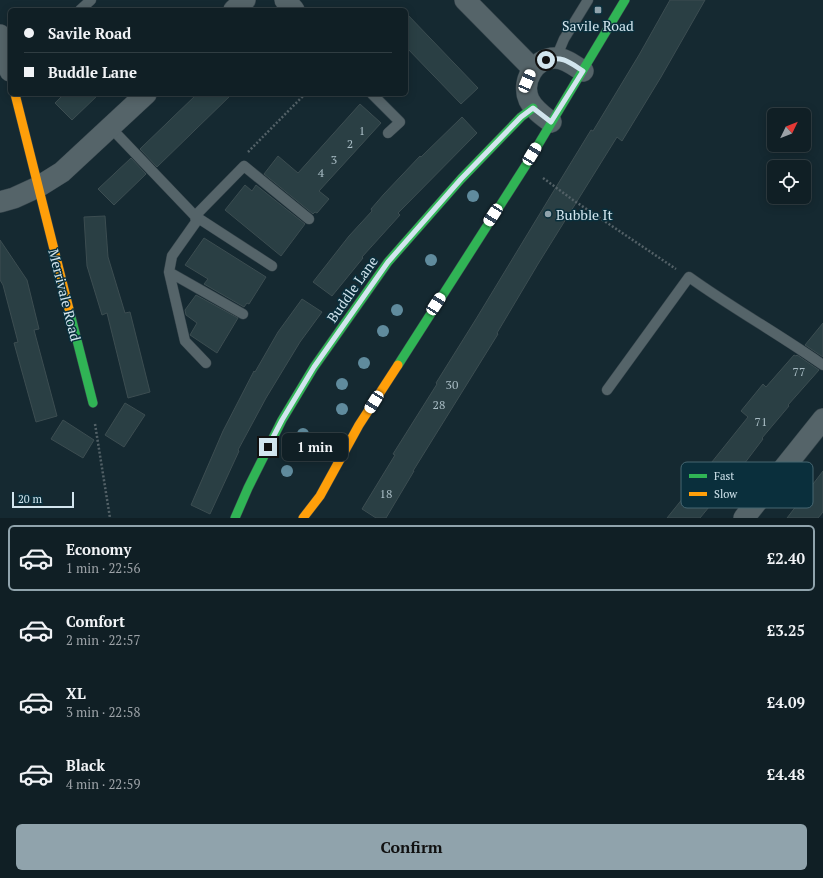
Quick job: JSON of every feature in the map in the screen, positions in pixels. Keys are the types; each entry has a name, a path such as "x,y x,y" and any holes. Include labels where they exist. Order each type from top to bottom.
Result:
{"street":[{"path":"236,8 245,0"},
{"path":"285,0 292,8"},
{"path":"465,0 533,69"},
{"path":"303,518 320,496 359,425 526,165 625,0"},
{"path":"0,35 8,64"},
{"path":"551,122 533,108 528,99 527,81 533,69 546,60 556,58 571,63 583,71"},
{"name":"Merrivale Road","path":"16,96 38,188 93,403"},
{"path":"0,202 38,188 62,172 144,96"},
{"name":"Buddle Lane","path":"235,518 248,488 282,420 310,374 388,262 461,179 521,117 533,108"},
{"path":"789,462 823,419"},
{"path":"744,518 752,508"}],"lane":[{"path":"82,8 91,0"},
{"path":"556,58 564,39 588,0"},
{"path":"374,96 400,122 388,133"},
{"path":"111,128 195,216 272,266"},
{"path":"195,216 244,166 309,219"},
{"path":"195,216 196,222 172,256 169,272 185,341 206,363"},
{"path":"169,272 243,314"},
{"path":"607,390 688,277 823,365"}],"path":[{"path":"244,166 245,155 303,96"},
{"path":"526,165 573,200 688,277"},
{"path":"93,403 110,518"}],"building":[{"path":"670,0 705,0 622,141 617,137 538,264 497,333 498,334 413,471 386,518 376,518 362,509 395,455 393,454 591,130 593,131"},
{"path":"408,15 478,88 461,104 408,49"},
{"path":"62,96 97,96 72,120 55,103"},
{"path":"195,96 230,96 157,167 140,149"},
{"path":"360,104 381,123 319,191 329,199 317,213 315,212 313,214 264,174 278,156 298,173"},
{"path":"462,117 477,133 398,213 400,215 362,257 363,258 332,296 313,282 349,236 372,211 371,209 384,194 420,156 421,157"},
{"path":"131,158 146,174 114,205 98,189"},
{"path":"245,185 252,191 256,185 305,224 281,256 225,210"},
{"path":"105,216 108,257 125,313 130,312 150,392 128,398 107,313 102,315 87,266 84,217"},
{"path":"204,238 266,277 249,304 247,303 244,307 204,284 208,279 185,265"},
{"path":"0,240 27,280 39,329 34,330 57,416 36,422 14,343 18,342 3,285 0,280"},
{"path":"196,295 238,318 217,353 190,335 197,323 186,315 185,310"},
{"path":"302,299 322,312 300,342 266,398 238,450 239,451 210,514 191,505 223,431 254,371 255,372 278,332"},
{"path":"823,323 823,357 805,345"},
{"path":"794,355 797,355 819,370 788,405 789,406 762,438 763,439 746,462 712,462 748,417 741,411 763,384 766,387"},
{"path":"125,403 145,415 124,447 105,435"},
{"path":"63,420 94,440 83,458 51,439"},
{"path":"823,471 823,512 818,518 787,518 795,508 813,508 813,484"},
{"path":"681,501 681,508 708,508 700,518 667,518"}],"traffic: fast":[{"path":"398,365 526,165 625,0"},
{"path":"235,518 248,488 282,420 314,367 388,262 461,179 521,117 533,108"},
{"path":"69,309 93,403"}],"traffic: slow":[{"path":"16,96 69,309"},
{"path":"303,518 320,496 359,425 398,365"}],"place":[{"name":"Savile Road","path":"598,10"},
{"name":"Bubble It","path":"548,214"}],"route":[{"path":"268,447 282,420 314,367 388,262 461,179 521,117 533,108 551,122 583,71 562,59 556,58 546,60"}]}
